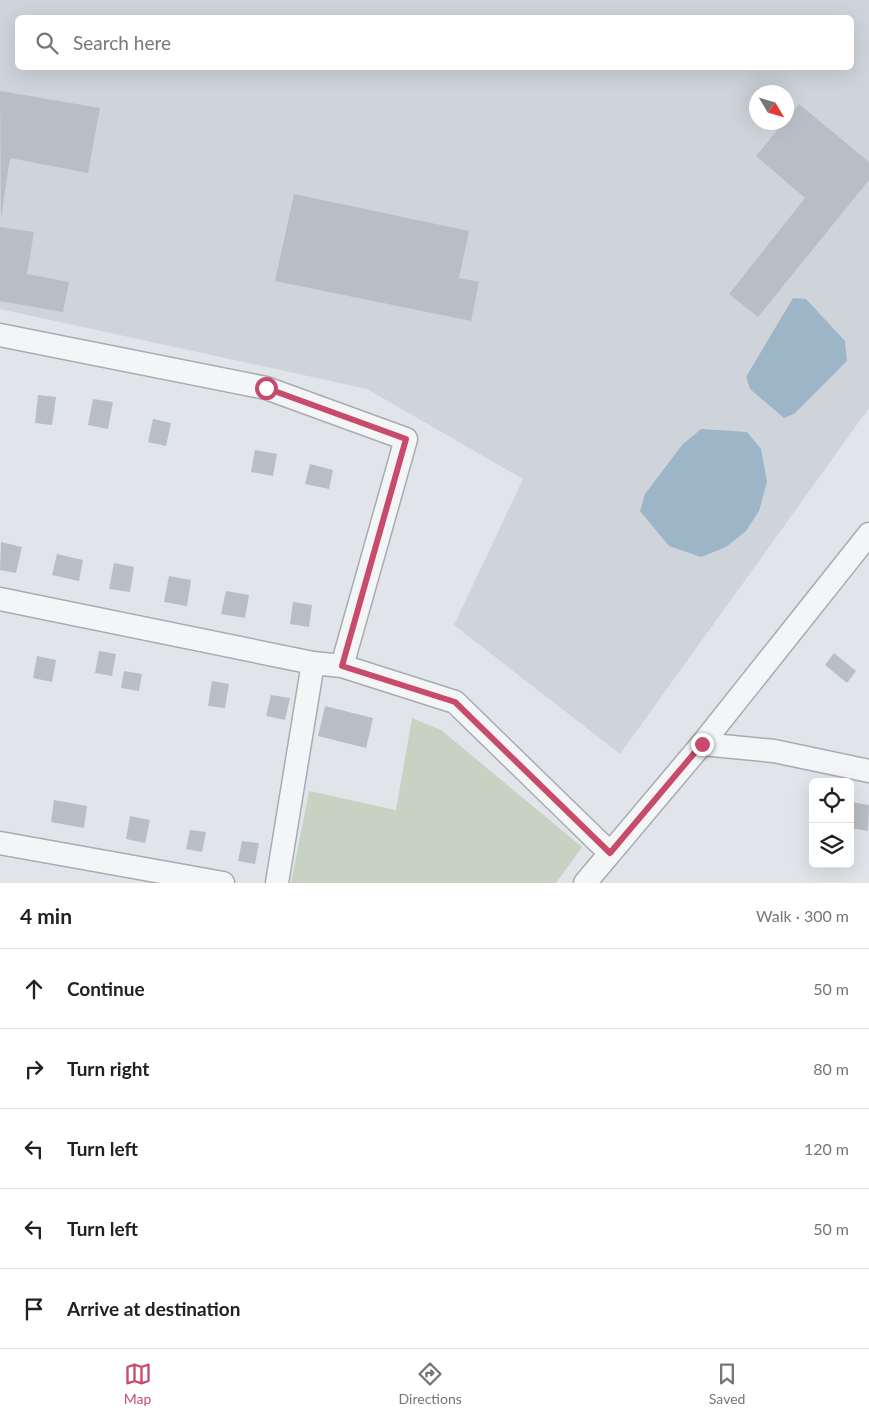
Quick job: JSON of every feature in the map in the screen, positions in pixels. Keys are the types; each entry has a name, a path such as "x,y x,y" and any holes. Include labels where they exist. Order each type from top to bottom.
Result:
{"street":[{"path":"0,335 266,388 406,439 342,666"},
{"path":"585,883 862,553 869,534"},
{"path":"0,598 313,662 342,666 455,702 610,853"},
{"path":"277,883 313,662"},
{"path":"702,744 774,751 869,771"},
{"path":"0,843 223,883"}],"shaded area":[{"path":"0,0 869,0 869,408 620,754 454,625 523,479 367,389 0,309"}],"green space":[{"path":"412,718 441,730 582,847 556,883 291,883 309,791 396,810"}],"water":[{"path":"793,298 806,299 845,341 847,361 794,414 784,418 750,389 746,377"},
{"path":"701,429 747,432 761,449 767,482 759,511 746,531 726,547 701,557 669,546 640,511 645,494 682,445"}],"building":[{"path":"0,91 100,108 88,173 10,158 1,218"},
{"path":"799,104 869,162 869,180 758,317 729,294 805,198 756,156 777,130 794,130 794,110"},
{"path":"294,194 469,231 459,278 479,282 471,321 275,281"},
{"path":"0,227 34,232 27,274 69,282 63,312 0,301"},
{"path":"38,395 56,397 52,425 35,423"},
{"path":"93,399 113,402 108,429 88,425"},
{"path":"153,419 171,423 166,446 148,442"},
{"path":"255,450 277,454 273,476 251,472"},
{"path":"310,464 333,470 329,489 305,484"},
{"path":"1,542 22,547 16,573 0,570"},
{"path":"57,554 83,560 79,581 52,575"},
{"path":"114,563 134,567 130,592 109,589"},
{"path":"169,576 191,580 187,606 164,602"},
{"path":"226,591 249,595 245,618 221,614"},
{"path":"293,602 312,605 309,627 290,624"},
{"path":"99,651 116,654 112,676 95,673"},
{"path":"834,653 856,671 847,683 825,665"},
{"path":"37,656 56,660 52,682 33,678"},
{"path":"124,671 142,674 139,691 121,688"},
{"path":"212,681 229,684 225,708 208,706"},
{"path":"271,695 290,698 285,720 266,716"},
{"path":"325,706 373,718 366,748 318,736"},
{"path":"54,800 87,806 84,828 51,822"},
{"path":"854,802 869,805 868,831 854,829"},
{"path":"130,816 150,820 145,843 126,839"},
{"path":"190,830 206,832 202,852 186,849"},
{"path":"242,841 259,843 255,864 238,861"}],"route":[{"path":"266,388 406,439 342,666 455,702 610,853 702,744"}]}
